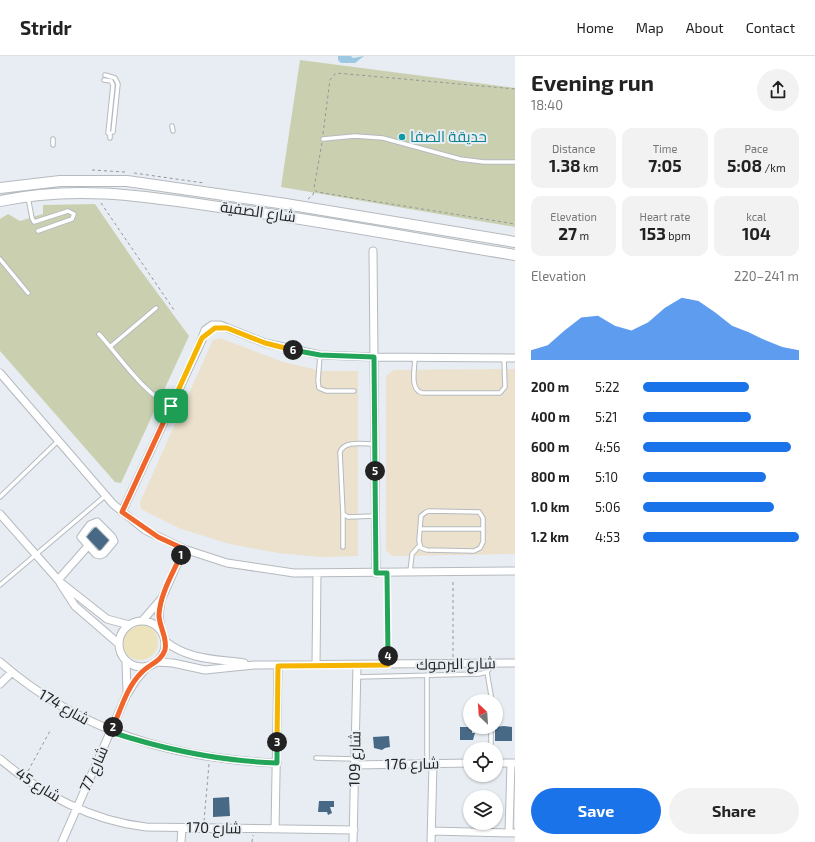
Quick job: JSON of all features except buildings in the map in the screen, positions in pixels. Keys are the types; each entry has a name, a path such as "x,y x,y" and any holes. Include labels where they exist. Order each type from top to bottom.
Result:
{"main road":[{"name":"شارع الصفية","path":"0,188 60,181 104,180 174,186 515,242"},
{"path":"60,181 63,185 61,193"},
{"name":"شارع الصفية","path":"0,201 28,196 61,193 94,192 152,196 248,210 515,255"}],"street":[{"path":"373,251 376,573"},
{"path":"122,512 200,343 203,333 208,327 216,324 265,343 320,355 515,358"},
{"path":"0,373 105,496 122,512 158,537 184,549 227,563 249,568 316,574 515,571"},
{"path":"0,514 59,581 108,619 129,625"},
{"path":"94,522 99,523 114,539 114,543 102,555 98,555 88,546 82,539 82,534 94,522"},
{"path":"59,581 88,546"},
{"path":"59,581 75,606 118,644 126,661 137,666 148,666 156,662 164,650 165,641 159,614 162,598 184,549"},
{"path":"316,574 316,666"},
{"path":"118,644 121,633 129,625 143,620 162,598"},
{"path":"143,620 154,623 162,631"},
{"name":"شارع اليرموك","path":"165,641 180,651 189,654 254,666"},
{"name":"شارع 77","path":"126,661 128,672 126,696"},
{"name":"شارع 174","path":"0,662 58,704 111,732 159,747 209,758 277,763"},
{"name":"شارع اليرموك","path":"156,662 173,663 205,670 254,666 515,663"},
{"name":"شارع 109","path":"353,842 357,665"},
{"name":"شارع 77","path":"62,842 126,696 136,680 148,666"},
{"path":"276,829 278,666"},
{"path":"0,684 12,672"},
{"name":"شارع 45","path":"0,759 24,779 77,808"},
{"name":"شارع 176","path":"355,762 463,763"},
{"path":"432,831 512,833 513,763"},
{"path":"430,764 431,842"},
{"name":"شارع 170","path":"77,808 109,821 127,825 182,828 354,830"},
{"path":"181,842 182,828"}],"lane":[{"path":"105,75 115,78 118,84 110,133"},
{"path":"104,80 110,81 113,85 110,138"},
{"path":"172,126 173,131"},
{"path":"323,139 355,136 383,138 460,159 484,162 515,162"},
{"path":"53,139 53,145"},
{"path":"28,196 34,222 68,211 74,214 72,219 38,231"},
{"path":"0,259 28,293"},
{"path":"110,346 156,308"},
{"path":"99,334 148,391 159,400 171,406"},
{"path":"320,355 318,381 319,388 326,391 354,391"},
{"path":"415,357 415,387 418,391 423,393 500,393 505,386 504,358"},
{"path":"0,497 58,441"},
{"path":"343,547 341,449 346,444 374,444"},
{"path":"0,585 105,496"},
{"path":"410,572 412,554 420,545 421,516 426,512 479,512 483,518 482,546 478,550 427,550 420,545"},
{"path":"343,514 348,517 375,516"},
{"path":"420,529 483,529"},
{"path":"357,677 479,674 487,672 493,663"},
{"path":"487,672 491,694"},
{"path":"427,675 430,764"},
{"path":"316,758 355,762"}],"path":[{"path":"515,89 336,73 330,80 323,139 314,186 317,192 515,224"},
{"path":"94,192 174,310"},
{"path":"452,664 453,572"},
{"path":"387,573 388,665"},
{"path":"24,779 50,731"},
{"path":"203,828 209,758"}],"shaded area":[{"path":"220,338 283,362 322,371 358,371 358,556 320,557 278,553 230,544 181,529 141,509 140,502 213,340"},
{"path":"515,369 515,554 392,556 386,550 386,376 394,370"}],"green space":[{"name":"حديقة الصفا","path":"300,60 515,88 515,227 281,187"},
{"path":"95,204 136,264 189,336 121,483 115,482 0,351 0,219 8,214 20,221 43,214 43,205"}],"sand":[{"path":"144,624 153,629 157,635 157,649 153,655 144,660 136,660 127,655 123,649 122,638 127,629 133,625"}],"water":[{"path":"338,56 351,56 353,58 364,56 355,63 341,63 338,60"}],"place":[{"name":"حديقة الصفا","path":"402,137"}],"route":[{"path":"215,328 227,328 265,343 302,352 320,355 374,357 376,573 387,573 388,665 278,666 277,763 209,758 159,747 111,732 126,696 136,680 148,666 152,665 163,655 165,641 160,622 160,606 162,598 184,549 158,537 133,522 122,512 171,406 202,338 215,328"}]}
